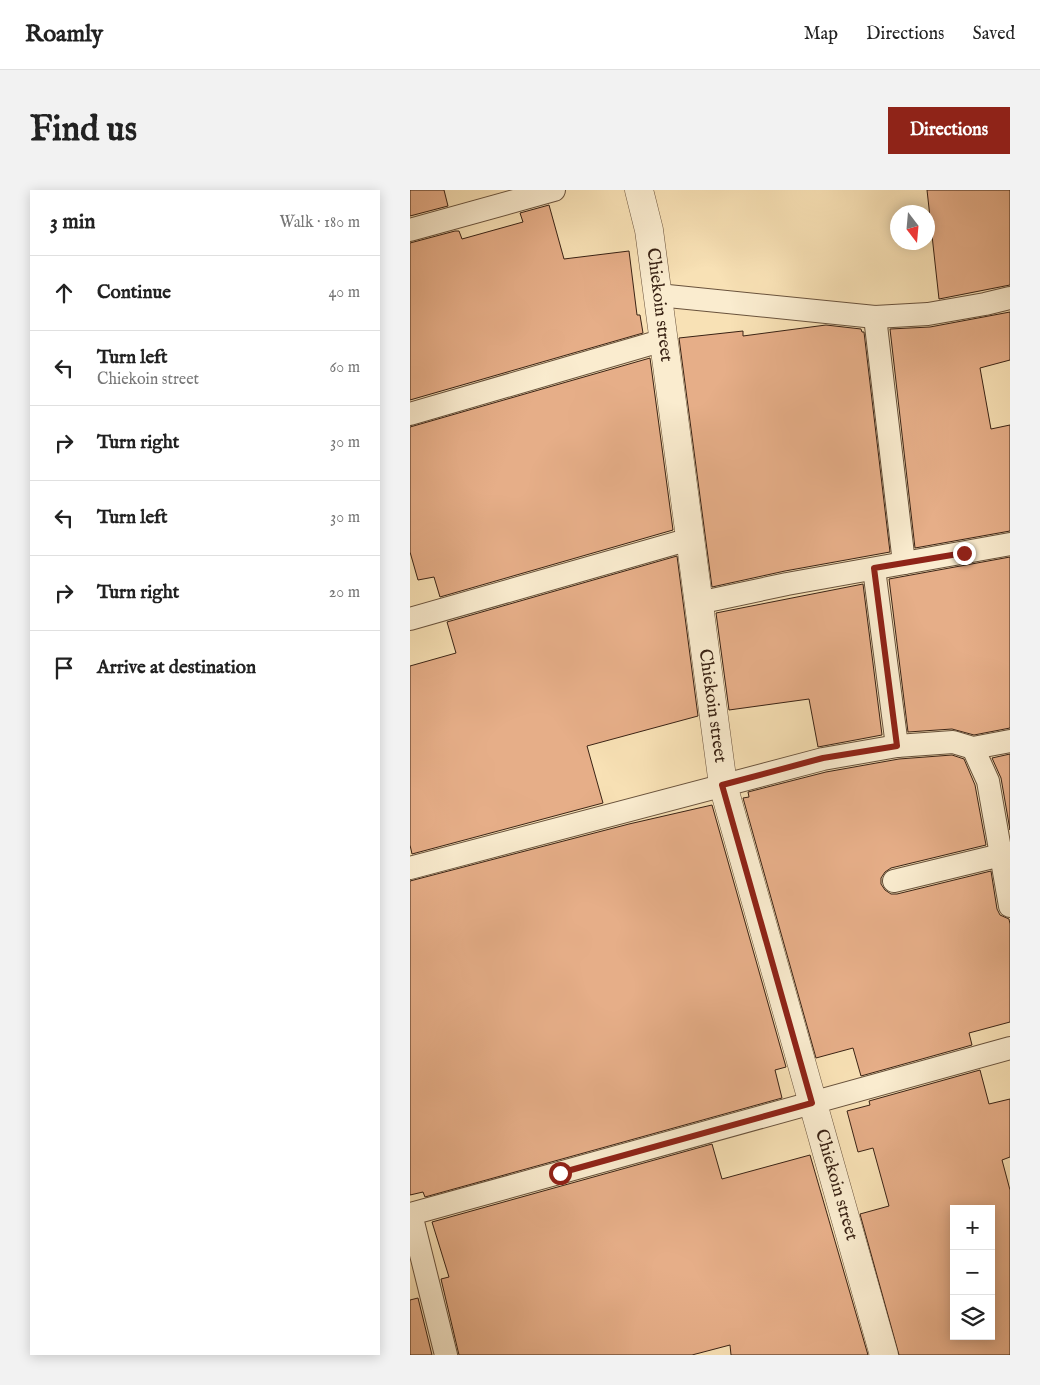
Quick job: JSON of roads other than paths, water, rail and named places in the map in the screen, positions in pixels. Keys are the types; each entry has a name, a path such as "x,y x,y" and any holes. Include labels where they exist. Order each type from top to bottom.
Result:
{"street":[{"name":"Chiekoin street","path":"639,190 650,230 722,785 884,1355"}],"lane":[{"path":"410,230 554,190"},
{"path":"658,295 875,317 928,314 1010,298"},
{"path":"875,317 904,563"},
{"path":"410,414 664,340"},
{"path":"410,618 690,539"},
{"path":"698,603 788,584 1010,544"},
{"path":"874,568 897,746"},
{"path":"410,868 823,758 897,746 953,742 973,748 1010,741"},
{"path":"973,748 988,782 1010,906"},
{"path":"894,881 1001,855"},
{"path":"446,1355 411,1214 1010,1048"}]}
